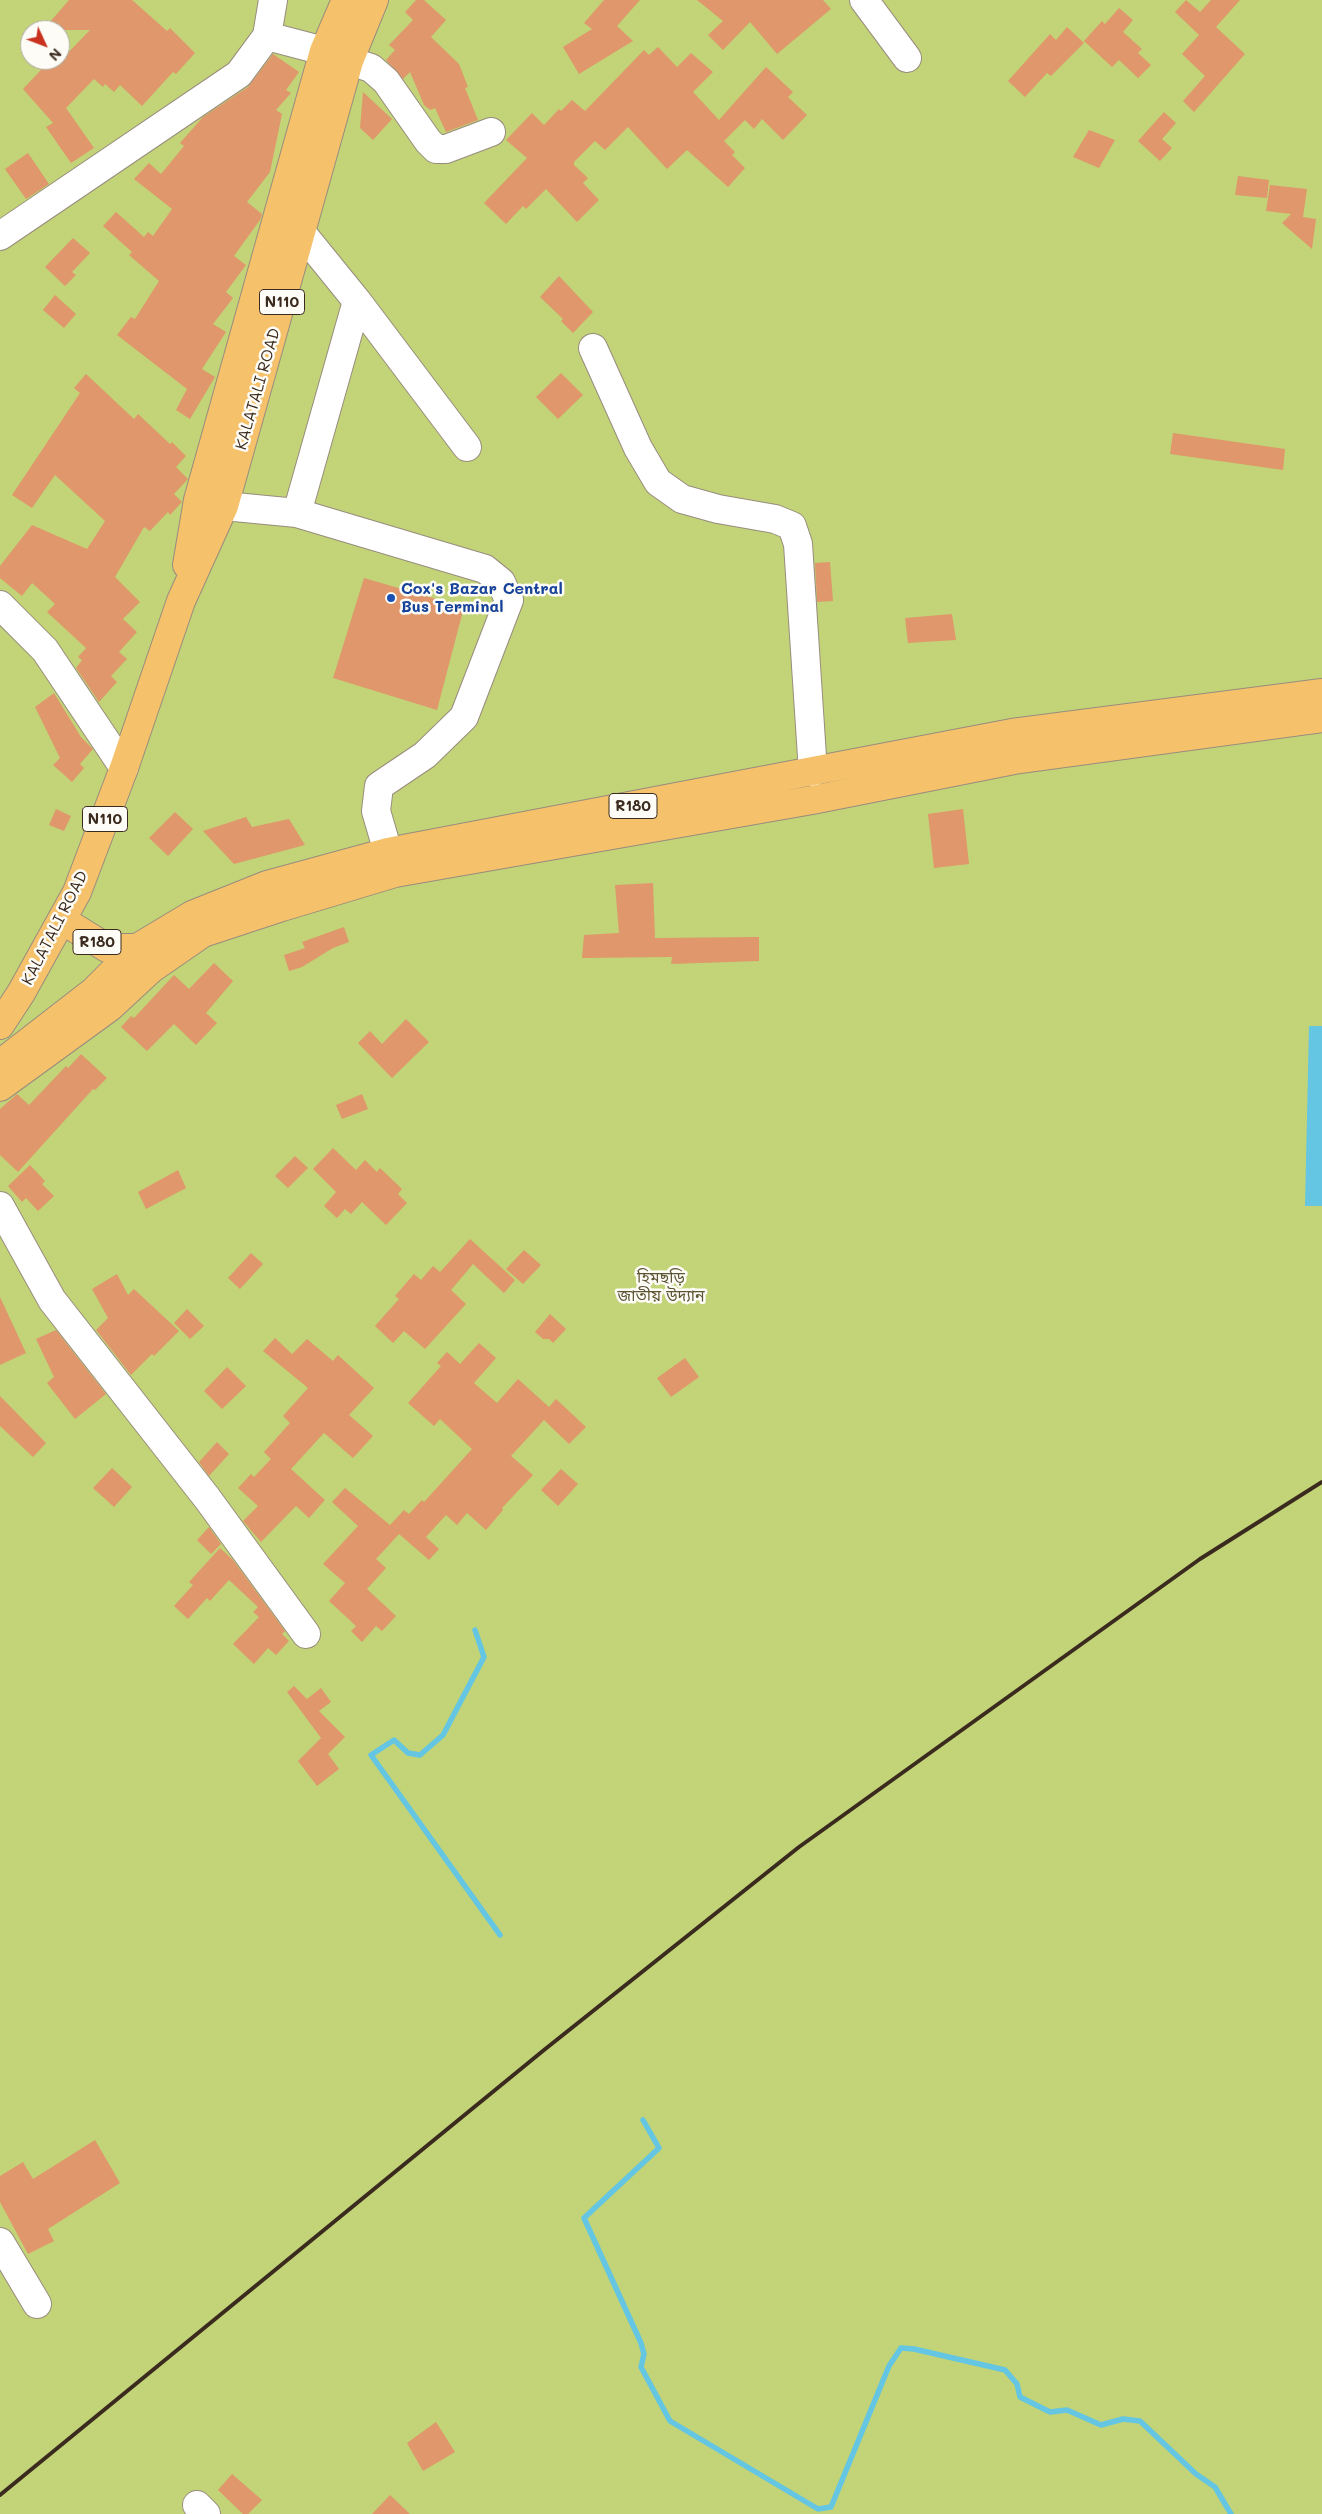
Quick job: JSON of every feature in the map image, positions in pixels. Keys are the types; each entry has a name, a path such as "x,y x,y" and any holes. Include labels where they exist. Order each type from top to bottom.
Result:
{"main road":[{"name":"KALATALI ROAD","path":"181,601 198,500 324,51 346,0"},
{"name":"KALATALI ROAD","path":"0,1024 77,892 124,768 181,601 224,506 349,61 374,0"},
{"name":"R180","path":"0,1064 94,991 137,948 192,915 267,885 388,852 1012,733 1322,693"},
{"name":"R180","path":"0,1087 110,1007 151,970 203,933 282,906 395,873 812,800 1014,760 1322,718"},
{"name":"R180","path":"62,920 107,948 137,948"}],"street":[{"path":"0,236 239,74 267,36 273,0"},
{"path":"864,0 907,58"},
{"path":"267,36 324,51"},
{"path":"349,61 371,68 386,81 428,141 436,149 446,149 491,132"},
{"path":"281,208 357,301 467,447"},
{"path":"297,512 357,301"},
{"path":"594,348 638,448 658,482 682,499 718,509 775,519 792,526 798,544 813,772"},
{"path":"198,500 224,506 297,512 485,568 501,582 508,600 464,717 425,755 379,786 376,811 388,852"},
{"path":"0,605 45,650 124,768"},
{"path":"0,1206 52,1300 207,1498 306,1634"},
{"path":"0,2242 38,2304"}],"green space":[{"name":"হিমছড়ি জাতীয় উদ্যান","path":"0,0 1322,0 1322,2514 0,2514"}],"water":[{"path":"1309,1026 1322,1026 1322,1206 1305,1206"}],"building":[{"path":"69,0 132,0 167,31 170,28 195,53 176,74 173,72 142,106 120,85 114,92 105,84 103,87 94,79 66,108 94,148 71,163 46,127 53,123 23,89 41,70 70,70 70,51 90,30 70,30 70,20 52,20"},
{"path":"416,0 424,0 446,20 431,37 459,64 468,87 465,88 478,120 446,132 435,108 430,110 424,105 410,72 403,79 386,60 395,50 389,45 413,20 405,12"},
{"path":"604,0 640,0 617,26 633,41 579,74 563,47 592,29 584,23"},
{"path":"697,0 823,0 831,9 777,54 750,22 723,50 708,35 723,21"},
{"path":"1186,0 1200,12 1211,0 1240,0 1216,27 1245,54 1194,112 1183,101 1205,76 1182,54 1199,35 1175,12"},
{"path":"1119,8 1133,20 1123,32 1142,49 1138,53 1151,65 1138,78 1119,60 1112,67 1084,41 1102,21 1105,24"},
{"path":"1067,27 1084,43 1051,76 1047,73 1025,97 1008,81 1050,34 1056,40"},
{"path":"658,47 677,67 691,53 713,72 693,92 719,120 766,67 793,92 788,97 807,115 783,140 762,119 754,129 745,120 724,141 735,152 732,155 745,168 728,187 687,150 667,169 628,127 605,150 595,141 574,162 574,165 588,178 583,183 599,200 577,222 546,189 526,209 523,206 506,224 484,203 527,158 506,140 532,113 544,125 559,109 561,111 572,100 585,111 644,50 649,55"},
{"path":"273,54 299,72 286,90 291,93 276,110 282,114 270,172 247,202 262,214 260,220 234,256 246,265 226,292 233,298 213,324 226,332 202,369 215,377 190,419 176,410 187,389 117,335 131,317 135,319 159,281 129,255 132,252 103,226 116,212 144,237 148,232 153,236 172,209 134,179 149,163 161,174 184,146 180,143 203,117 248,87"},
{"path":"363,92 392,119 373,140 360,128"},
{"path":"1164,112 1176,123 1162,139 1172,148 1160,161 1138,141"},
{"path":"1089,130 1115,140 1099,168 1073,157"},
{"path":"28,153 49,184 26,199 5,169"},
{"path":"1238,176 1269,180 1267,198 1235,195"},
{"path":"1270,185 1307,189 1303,217 1316,219 1312,249 1282,223 1291,214 1266,211"},
{"path":"73,238 90,253 72,272 76,275 65,286 45,267"},
{"path":"559,276 593,312 573,333 561,321 563,319 540,297"},
{"path":"55,295 76,314 64,328 43,310"},
{"path":"561,373 583,395 558,419 536,397"},
{"path":"86,374 134,419 138,414 170,444 172,442 186,456 176,467 188,479 174,494 182,502 170,515 168,512 150,531 144,527 115,577 140,602 123,619 137,632 119,652 127,659 111,676 117,682 99,702 76,668 82,660 78,657 86,648 47,612 55,604 32,583 22,596 0,578 0,566 32,525 87,549 105,521 55,475 32,508 12,495 80,393 74,388"},
{"path":"1173,433 1285,449 1283,470 1170,454"},
{"path":"830,562 833,601 817,602 815,563"},
{"path":"364,578 464,607 437,710 333,678"},
{"path":"952,614 956,640 908,643 905,618"},
{"path":"54,693 81,737 93,749 80,764 84,768 72,782 53,765 60,758 35,707"},
{"path":"56,809 71,816 64,831 49,825"},
{"path":"963,809 969,864 934,868 928,814"},
{"path":"175,812 193,829 168,856 149,838"},
{"path":"246,817 252,827 289,819 305,845 234,864 203,831"},
{"path":"653,883 655,938 759,937 759,961 671,964 672,957 582,958 584,935 619,933 615,885"},
{"path":"344,927 349,942 333,948 302,967 289,971 284,955 305,948 302,942"},
{"path":"214,963 233,981 206,1013 217,1023 196,1045 174,1024 147,1051 121,1027 131,1016 134,1018 174,975 189,989"},
{"path":"406,1019 429,1042 392,1078 358,1043 370,1031 382,1044"},
{"path":"81,1054 107,1078 95,1090 93,1089 18,1172 0,1155 0,1109 17,1094 29,1105 66,1066 68,1068"},
{"path":"362,1094 368,1109 342,1119 336,1105"},
{"path":"333,1148 356,1170 365,1160 377,1172 380,1168 402,1189 398,1194 407,1203 386,1225 362,1202 351,1214 345,1209 337,1218 324,1206 336,1192 313,1169"},
{"path":"295,1156 308,1168 288,1188 275,1176"},
{"path":"30,1165 45,1181 42,1184 54,1196 38,1211 26,1198 22,1202 8,1186"},
{"path":"178,1170 186,1188 146,1209 138,1192"},
{"path":"470,1239 515,1280 504,1293 473,1264 451,1290 466,1304 425,1349 404,1331 393,1343 375,1326 399,1299 395,1296 414,1274 421,1280 433,1266 440,1272"},
{"path":"524,1250 541,1265 523,1284 506,1269"},
{"path":"251,1253 263,1264 240,1289 228,1278"},
{"path":"117,1274 128,1295 134,1289 179,1331 154,1356 152,1354 131,1375 96,1330 108,1318 92,1289"},
{"path":"0,1297 26,1353 0,1365"},
{"path":"187,1309 204,1326 190,1339 174,1323"},
{"path":"550,1314 566,1329 553,1343 549,1339 543,1339 535,1332"},
{"path":"56,1330 106,1394 75,1419 47,1383 54,1377 36,1339"},
{"path":"275,1338 292,1354 307,1339 333,1361 338,1355 374,1388 349,1415 373,1436 353,1458 324,1433 291,1469 325,1500 309,1518 296,1506 261,1542 243,1521 258,1506 238,1488 251,1474 254,1477 271,1459 264,1452 290,1423 283,1416 308,1388 263,1351"},
{"path":"479,1343 496,1358 474,1383 497,1403 518,1379 549,1407 556,1399 586,1427 569,1444 544,1420 511,1456 533,1475 502,1508 503,1510 486,1530 467,1513 457,1525 446,1515 426,1537 439,1549 429,1560 399,1534 376,1559 386,1568 367,1589 396,1616 382,1631 376,1626 362,1642 351,1631 356,1626 329,1601 345,1583 323,1564 358,1526 332,1502 345,1488 390,1525 404,1510 409,1514 422,1500 424,1502 472,1449 440,1419 434,1426 408,1403 441,1366 437,1363 447,1352 460,1364"},
{"path":"685,1358 699,1377 671,1397 657,1378"},
{"path":"227,1367 246,1386 222,1409 204,1391"},
{"path":"0,1396 46,1443 33,1457 0,1426"},
{"path":"217,1442 229,1454 209,1476 199,1462"},
{"path":"112,1468 132,1487 114,1507 93,1488"},
{"path":"561,1469 578,1484 558,1506 541,1490"},
{"path":"209,1527 221,1544 211,1554 197,1540"},
{"path":"220,1548 233,1560 285,1631 282,1634 289,1641 276,1655 268,1648 254,1664 233,1644 259,1617 253,1612 258,1607 229,1580 210,1601 207,1598 188,1619 174,1606 193,1585 189,1582"},
{"path":"294,1686 307,1699 321,1688 331,1702 319,1711 345,1737 328,1754 339,1769 317,1786 298,1761 321,1738 287,1692"},
{"path":"95,2140 120,2183 48,2229 54,2241 28,2254 0,2202 0,2176 23,2162 33,2179"},
{"path":"436,2422 455,2452 423,2471 407,2443"},
{"path":"232,2474 262,2500 248,2514 243,2514 218,2490"},
{"path":"390,2495 410,2514 372,2514"}],"waterway":[{"path":"475,1630 484,1657 443,1735 420,1755 408,1753 394,1740 371,1755 500,1935"},
{"path":"643,2120 659,2148 584,2218 641,2343 644,2354 641,2367 670,2421 818,2509 831,2507 889,2366 901,2348 914,2349 1005,2370 1017,2384 1020,2397 1050,2412 1067,2410 1101,2425 1123,2419 1140,2421 1196,2474 1215,2487 1231,2514"}],"railway":[{"path":"0,2495 544,2050 799,1847 1200,1559 1322,1482"}],"place":[{"name":"Cox's Bazar Central Bus Terminal","path":"391,598"}]}
